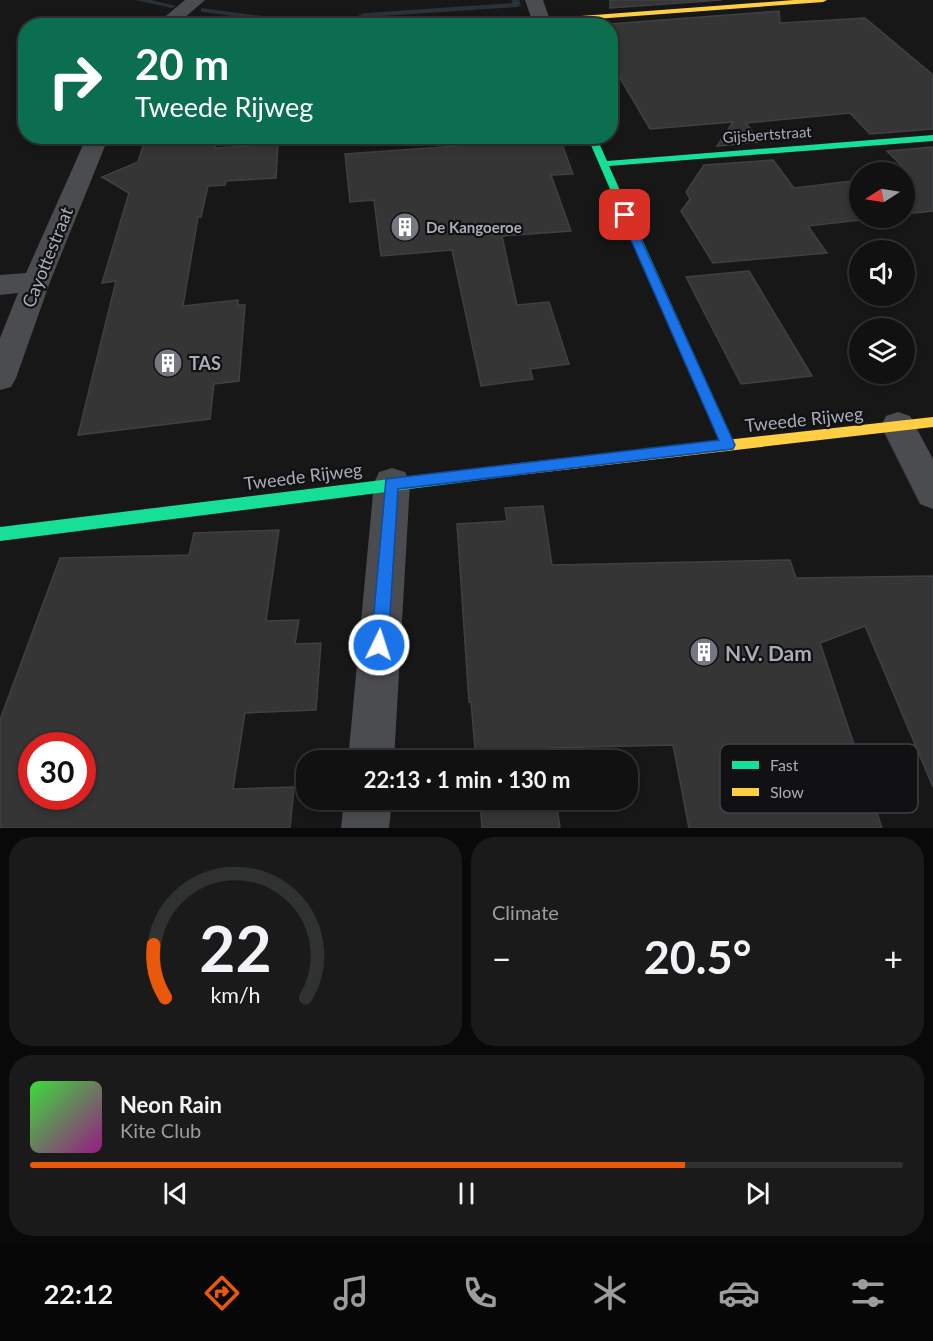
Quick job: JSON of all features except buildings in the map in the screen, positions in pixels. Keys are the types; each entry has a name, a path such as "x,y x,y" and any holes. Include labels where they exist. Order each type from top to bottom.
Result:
{"street":[{"path":"172,18 196,0"},
{"path":"534,0 540,18"},
{"path":"603,18 823,0"},
{"name":"Gijsbertstraat","path":"603,164 933,138"},
{"name":"Cayottestraat","path":"0,378 36,282 95,144"},
{"path":"594,144 728,445"},
{"path":"0,285 36,282"},
{"name":"Tweede Rijweg","path":"0,534 392,483 933,422"},
{"path":"898,426 933,493"},
{"path":"371,750 392,483"},
{"path":"365,828 367,810"}],"waterway":[{"path":"139,0 172,6"},
{"path":"357,18 365,15 517,5 515,0"},
{"path":"204,10 262,18"}],"traffic: fast":[{"path":"603,164 933,138"},
{"path":"595,144 728,445"},
{"path":"0,534 520,469"}],"traffic: slow":[{"path":"581,18 823,0"},
{"path":"520,469 933,422"}],"place":[{"name":"De Kangoeroe","path":"405,227"},
{"name":"TAS","path":"168,363"},
{"name":"N.V. Dam","path":"704,652"}],"route":[{"path":"379,645 392,483 728,445 625,215"}]}
